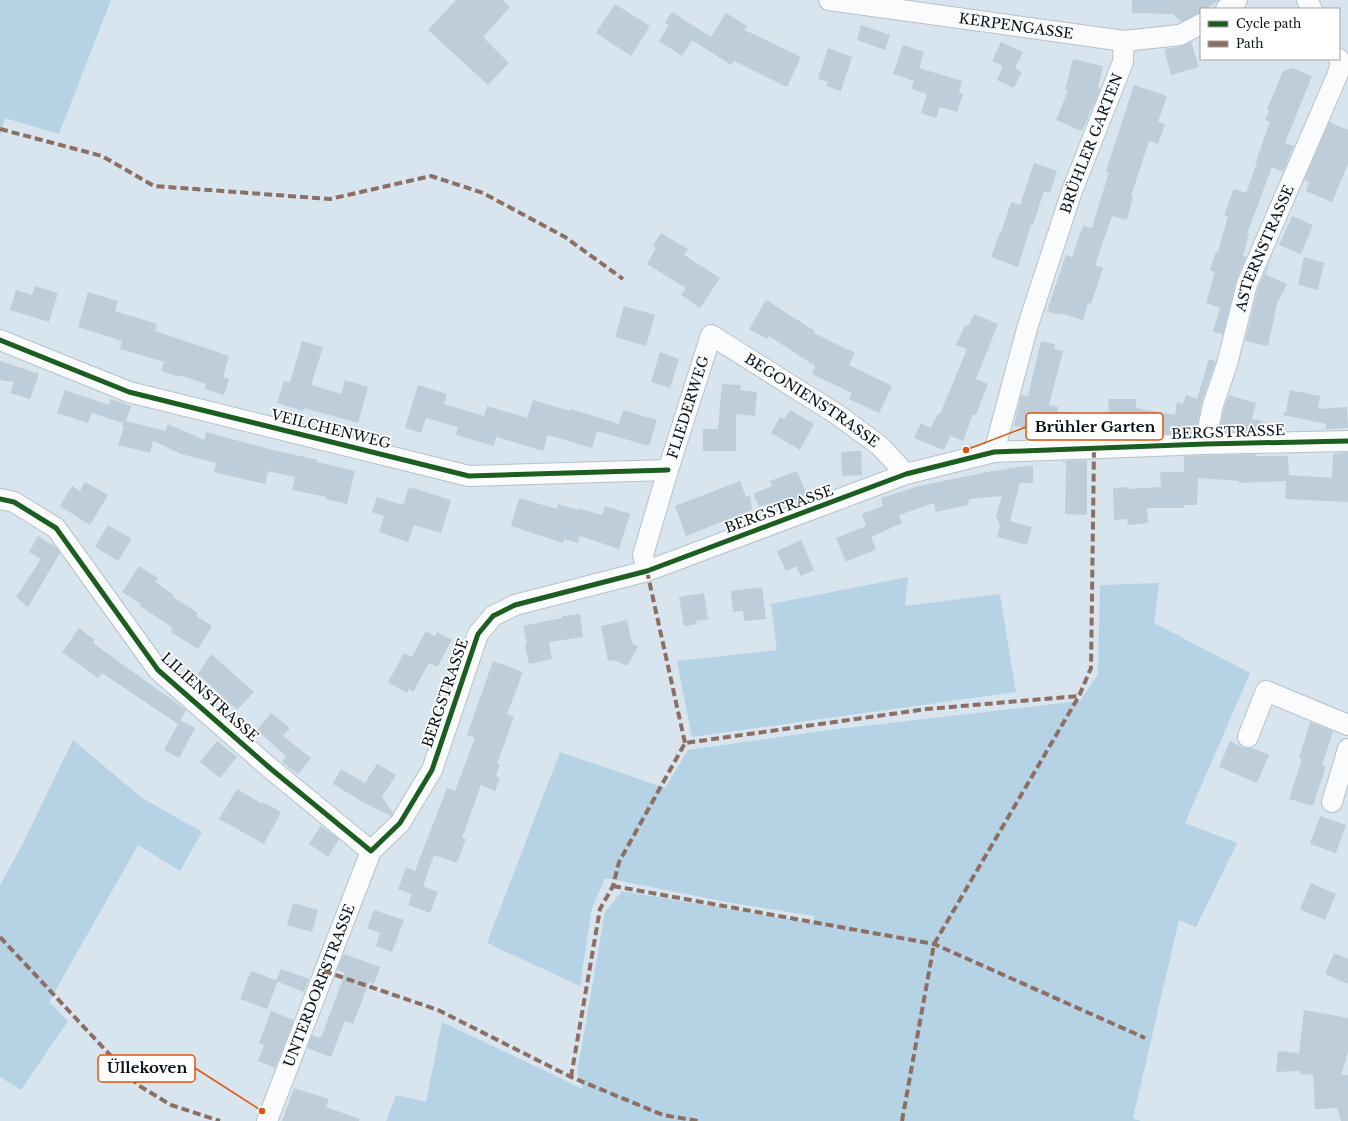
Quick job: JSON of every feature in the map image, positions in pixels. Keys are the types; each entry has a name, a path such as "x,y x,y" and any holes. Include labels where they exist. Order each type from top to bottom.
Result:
{"street":[{"name":"KERPENGASSE","path":"829,0 1124,41 1180,35 1200,25"},
{"path":"1227,8 1237,0"},
{"name":"BRÜHLER GARTEN","path":"994,452 1028,326 1072,191 1123,62 1124,41"},
{"name":"ASTERNSTRASSE","path":"1205,444 1213,404 1227,364 1246,284 1337,76 1341,64 1339,60"},
{"name":"FLIEDERWEG","path":"647,571 643,555 668,470 711,336"},
{"name":"BEGONIENSTRASSE","path":"711,336 838,415 880,446 906,474"},
{"name":"VEILCHENWEG","path":"0,340 129,392 469,476 668,470"},
{"name":"BERGSTRASSE","path":"371,851 400,823 432,770 478,634 494,616 515,605 647,571 906,474 994,452 1205,444 1348,441"},
{"name":"LILIENSTRASSE","path":"0,499 14,502 56,528 158,670 271,769 371,851"},
{"path":"1248,737 1266,691 1348,725"},
{"path":"1332,802 1348,749"},
{"name":"UNTERDORFSTRASSE","path":"267,1121 371,851"}],"shaded area":[{"path":"0,0 111,0 59,134 5,118 0,136"},
{"path":"908,577 905,606 1000,594 1016,692 692,737 677,661 777,650 771,604"},
{"path":"1159,583 1154,623 1250,673 1185,823 1237,843 1196,927 1179,920 1133,1118 1141,1121 386,1121 396,1095 426,1102 442,1022 583,1089 577,1073 605,912 622,891 812,923 815,916 732,903 605,878 592,908 580,986 487,943 560,752 665,788 688,750 829,730 1080,701 1098,674 1100,585"},
{"path":"73,740 142,798 202,832 180,871 138,845 49,1002 68,1021 21,1090 0,1077 0,885 22,845"}],"building":[{"path":"456,0 503,0 510,7 483,37 509,63 488,85 428,30"},
{"path":"1132,0 1219,0 1207,8 1200,8 1200,13 1181,22 1173,14 1132,13"},
{"path":"615,4 650,26 631,56 596,33"},
{"path":"672,12 711,37 726,13 747,26 745,30 801,57 787,87 734,61 731,65 692,40 682,56 659,41 669,25 665,23"},
{"path":"861,25 890,35 885,50 857,40"},
{"path":"1001,42 1023,52 1015,68 1022,72 1014,88 997,80 1003,66 992,61"},
{"path":"1191,42 1199,67 1171,75 1164,49 1182,46"},
{"path":"903,45 924,52 919,68 962,81 959,92 963,94 957,112 940,107 936,118 921,113 927,94 911,89 914,81 893,74"},
{"path":"828,48 852,57 841,91 826,86 828,82 818,79"},
{"path":"1073,59 1103,66 1098,87 1100,90 1082,131 1056,120 1068,91 1065,90"},
{"path":"1292,68 1312,76 1285,143 1294,146 1283,172 1272,167 1247,234 1249,234 1243,256 1246,257 1236,281 1223,334 1213,332 1220,308 1206,303 1215,272 1210,270 1216,251 1218,252 1228,216 1224,215 1234,189 1246,193 1270,122 1265,120 1269,110 1267,109 1283,71"},
{"path":"1134,85 1167,96 1158,122 1165,124 1158,144 1149,141 1131,196 1133,197 1127,220 1112,216 1095,265 1103,268 1091,304 1088,303 1083,320 1060,313 1059,315 1047,311 1066,255 1072,257 1083,226 1092,228 1109,172 1106,171"},
{"path":"1329,122 1348,130 1348,164 1332,202 1306,191 1309,182 1304,180"},
{"path":"1034,163 1057,171 1050,193 1044,191 1033,225 1031,225 1018,267 991,257 1011,202 1020,205"},
{"path":"1292,216 1313,225 1301,254 1279,245"},
{"path":"661,233 688,249 684,255 720,278 700,308 681,295 686,288 647,264 656,248 653,246"},
{"path":"1304,257 1324,263 1318,290 1298,285"},
{"path":"1268,265 1269,266 1265,274 1287,284 1277,304 1268,346 1245,341 1258,288"},
{"path":"35,286 58,293 49,322 10,310 16,290 32,295"},
{"path":"88,292 118,301 115,311 157,324 155,331 229,356 223,377 229,379 224,395 205,389 206,384 180,375 179,377 161,371 164,362 120,349 122,341 78,327"},
{"path":"766,300 815,331 814,333 855,353 849,365 892,386 879,413 849,399 852,393 812,374 815,366 769,336 767,339 749,329"},
{"path":"624,306 655,315 646,346 615,337"},
{"path":"974,314 998,324 976,379 988,384 976,415 973,414 963,441 950,436 944,450 914,438 921,423 931,428 938,413 940,414 967,349 956,345 965,325 968,327"},
{"path":"302,341 323,347 311,385 341,394 345,380 368,387 358,423 304,408 303,411 277,403 284,381 290,383"},
{"path":"1041,341 1055,344 1054,349 1063,351 1049,405 1058,407 1058,412 1069,412 1069,430 1086,429 1086,437 1058,438 1057,434 1014,426 1021,395 1028,396"},
{"path":"660,352 679,359 670,388 651,382"},
{"path":"1209,359 1216,361 1202,401 1196,433 1110,436 1108,399 1136,399 1136,408 1175,415 1177,402 1183,404 1186,395 1197,399"},
{"path":"0,361 39,374 30,399 10,393 14,382 0,380"},
{"path":"722,384 741,385 740,390 757,392 755,416 736,414 736,451 703,451 703,429 718,429"},
{"path":"418,385 447,394 444,404 484,416 487,406 527,418 533,400 570,411 571,409 619,424 623,410 657,420 649,446 597,431 592,448 548,435 543,451 496,437 494,446 456,435 458,427 426,418 421,433 405,428"},
{"path":"65,390 109,405 111,399 131,406 126,421 165,431 168,424 204,440 206,432 273,450 318,460 317,462 355,471 347,504 326,499 326,497 292,490 295,477 268,471 265,484 214,472 216,463 181,454 153,441 150,453 118,445 124,427 122,426 123,423 92,413 88,423 57,413"},
{"path":"1290,390 1320,396 1318,409 1347,407 1348,428 1325,429 1327,424 1283,415 1284,412 1286,412"},
{"path":"1229,395 1256,403 1252,419 1263,421 1261,431 1219,432 1224,408"},
{"path":"790,410 814,424 800,450 771,433 780,417 784,419"},
{"path":"861,451 862,475 842,476 841,452"},
{"path":"1348,452 1348,502 1285,499 1286,481 1239,483 1239,481 1198,478 1197,505 1184,505 1184,508 1147,508 1148,523 1128,525 1127,519 1114,520 1113,488 1127,487 1127,489 1161,487 1160,472 1184,472 1184,456 1256,454 1256,456 1288,456 1289,475 1332,478 1333,454"},
{"path":"1087,460 1087,515 1065,514 1066,462 1063,461"},
{"path":"1033,466 1033,483 1020,483 1010,521 1032,527 1027,545 997,537 1000,526 996,516 1002,496 969,499 968,505 936,512 934,503 899,515 902,523 871,537 876,549 846,562 836,538 866,526 862,514 883,506 881,498 919,486 1008,468"},
{"path":"797,471 807,495 774,508 772,503 759,507 753,494 772,486 770,481"},
{"path":"740,481 746,497 750,495 752,510 686,536 675,506"},
{"path":"85,482 108,495 90,525 60,506 72,486 80,491"},
{"path":"409,487 451,500 441,533 414,525 408,542 379,532 384,516 372,512 377,497 403,505"},
{"path":"519,498 557,509 558,504 602,515 605,506 630,514 619,549 580,536 578,543 564,539 563,543 511,526"},
{"path":"108,525 132,539 118,561 95,547"},
{"path":"38,536 56,547 60,553 28,607 16,597 41,559 29,552"},
{"path":"801,540 814,570 801,576 796,566 786,571 777,551"},
{"path":"139,566 158,578 155,582 174,595 173,597 198,613 196,616 212,626 198,649 171,632 173,628 122,592"},
{"path":"762,587 766,619 744,621 743,611 733,612 731,591"},
{"path":"704,593 708,619 696,621 697,624 684,626 679,597"},
{"path":"580,614 583,637 549,642 552,659 529,664 523,626 562,618 562,616"},
{"path":"627,620 632,643 638,647 627,666 614,660 608,661 601,626"},
{"path":"79,628 95,640 93,643 186,710 178,724 102,673 98,678 62,652"},
{"path":"426,631 435,636 437,632 452,640 437,667 429,663 413,692 409,689 407,693 388,682 404,653 412,657"},
{"path":"211,654 254,692 237,710 198,674"},
{"path":"493,661 523,672 507,714 514,717 497,764 500,765 496,776 500,778 495,791 481,785 462,838 466,839 457,863 434,855 423,886 438,892 430,913 408,905 412,894 398,889 406,867 415,871 447,788 455,791 475,738 467,735"},
{"path":"271,713 290,728 283,736 311,758 298,774 282,762 286,756 257,730"},
{"path":"180,720 195,728 179,758 164,750"},
{"path":"1310,722 1333,731 1322,766 1326,766 1313,806 1289,799 1302,759 1299,758"},
{"path":"217,741 237,757 220,778 200,762"},
{"path":"1230,741 1244,748 1252,748 1269,755 1257,783 1219,767"},
{"path":"377,764 396,775 382,797 393,813 391,816 361,801 333,784 341,769 365,783"},
{"path":"237,789 262,804 263,802 281,812 264,844 219,819"},
{"path":"1320,816 1346,825 1336,853 1310,844"},
{"path":"321,826 339,839 328,857 309,844"},
{"path":"1311,883 1336,894 1325,920 1300,909"},
{"path":"293,903 318,910 312,932 287,925"},
{"path":"374,910 404,920 392,952 376,946 380,933 367,928"},
{"path":"1334,953 1348,959 1348,984 1325,974"},
{"path":"344,954 380,967 374,984 369,982 353,1024 345,1021 331,1057 307,1048 312,1035 321,1038 345,973 337,970"},
{"path":"281,969 309,979 304,992 276,981"},
{"path":"251,971 278,981 267,1009 240,999"},
{"path":"1304,1010 1348,1018 1348,1052 1341,1075 1348,1075 1348,1121 1341,1121 1337,1108 1315,1109 1313,1074 1301,1075 1300,1071 1276,1072 1278,1051 1299,1053"},
{"path":"271,1011 294,1020 275,1068 258,1061 264,1046 259,1043"},
{"path":"294,1088 329,1099 326,1107 360,1119 359,1121 282,1121"}],"marked path":[{"path":"0,129 102,156 154,186 330,199 431,176 483,193 565,237 623,279"},
{"path":"902,1121 934,944 1079,696 1091,668 1094,449"},
{"path":"647,571 685,743"},
{"path":"571,1077 600,909 613,886 619,862 685,743 927,709 1079,696"},
{"path":"613,886 934,944 1145,1038"},
{"path":"0,937 138,1085 171,1105 220,1121"},
{"path":"324,971 438,1010 571,1077 663,1115 698,1121"}],"cycle path":[{"path":"0,340 129,392 469,476 668,470"},
{"path":"0,499 14,502 56,528 158,670 271,769 371,851 400,823 432,770 478,634 493,616 515,605 647,571 906,474 994,452 1205,444 1348,441"}],"place":[{"name":"Brühler Garten","path":"966,450"},
{"name":"Üllekoven","path":"262,1111"}]}
